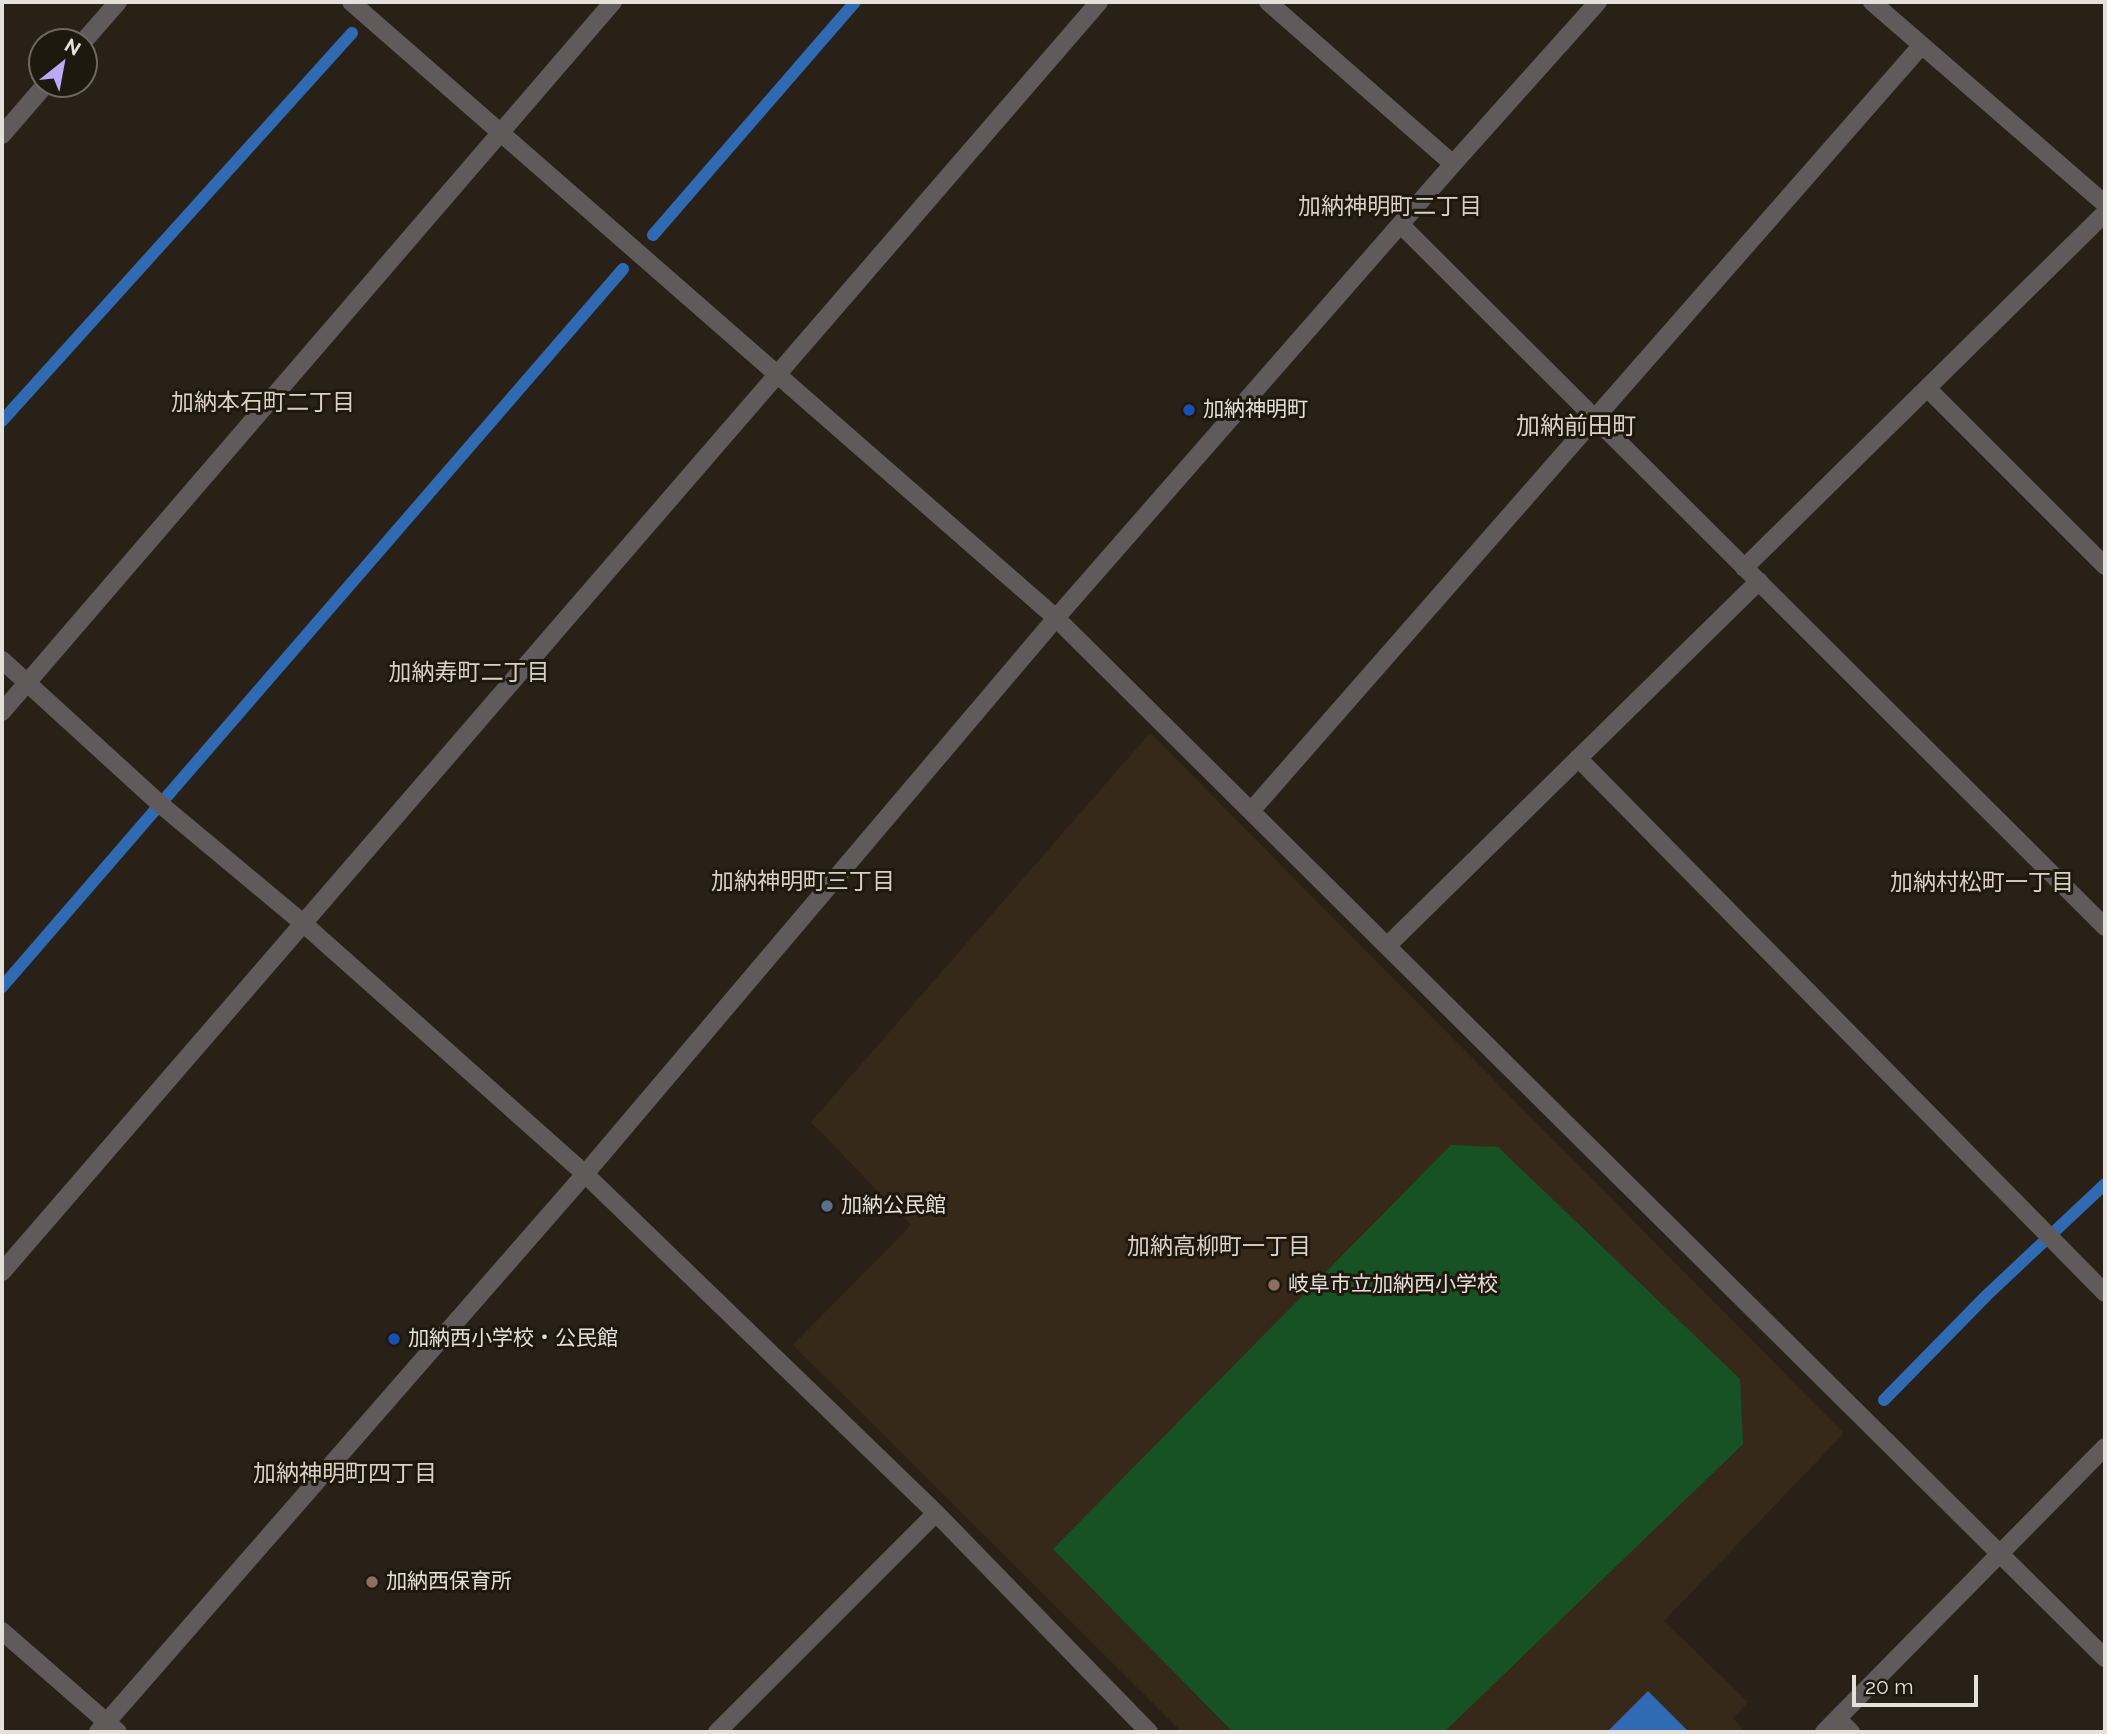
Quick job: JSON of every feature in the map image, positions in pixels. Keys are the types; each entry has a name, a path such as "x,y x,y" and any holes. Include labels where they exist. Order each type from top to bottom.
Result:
{"street":[{"path":"95,28 118,2"},
{"path":"351,2 1056,618 2105,1658"},
{"path":"2,712 613,2"},
{"path":"2,1272 1099,2"},
{"path":"1268,2 1452,164"},
{"path":"2,1630 108,1729 585,1174 1056,618 1452,164 1598,2"},
{"path":"1872,2 2105,204"},
{"path":"1251,811 1921,46"},
{"path":"2,135 34,98"},
{"path":"1744,568 2105,213"},
{"path":"1401,225 2105,928"},
{"path":"1927,388 2105,566"},
{"path":"1387,946 1759,581"},
{"path":"2,660 160,804 304,924 585,1174 936,1513 1149,1732"},
{"path":"1578,758 2105,1293"},
{"path":"1824,1732 2002,1555 2105,1447"},
{"path":"717,1732 936,1513"},
{"path":"1838,1719 1851,1732"}],"shaded area":[{"name":"岐阜市立加納西小学校","path":"1150,733 1844,1433 1664,1621 1748,1702 1733,1718 1745,1732 1182,1732 793,1345 911,1225 811,1122"}],"green space":[{"path":"1451,1145 1498,1147 1740,1379 1743,1444 1444,1732 1233,1732 1053,1549"}],"water":[{"path":"1648,1691 1689,1732 1607,1732"}],"waterway":[{"path":"653,235 855,2"},
{"path":"2,421 352,33"},
{"path":"2,987 623,269"},
{"path":"1884,1400 1987,1295 2105,1184"}],"place":[{"name":"加納神明町","path":"1189,410"},
{"name":"加納公民館","path":"827,1206"},
{"name":"岐阜市立加納西小学校","path":"1274,1285"},
{"name":"加納西小学校・公民館","path":"394,1339"},
{"name":"加納西保育所","path":"372,1582"}],"district":[{"name":"加納神明町二丁目","path":"1390,207"},
{"name":"加納本石町二丁目","path":"263,403"},
{"name":"加納前田町","path":"1576,427"},
{"name":"加納寿町二丁目","path":"469,673"},
{"name":"加納神明町三丁目","path":"803,882"},
{"name":"加納村松町一丁目","path":"1982,883"},
{"name":"加納高柳町一丁目","path":"1219,1247"},
{"name":"加納神明町四丁目","path":"345,1474"}]}
